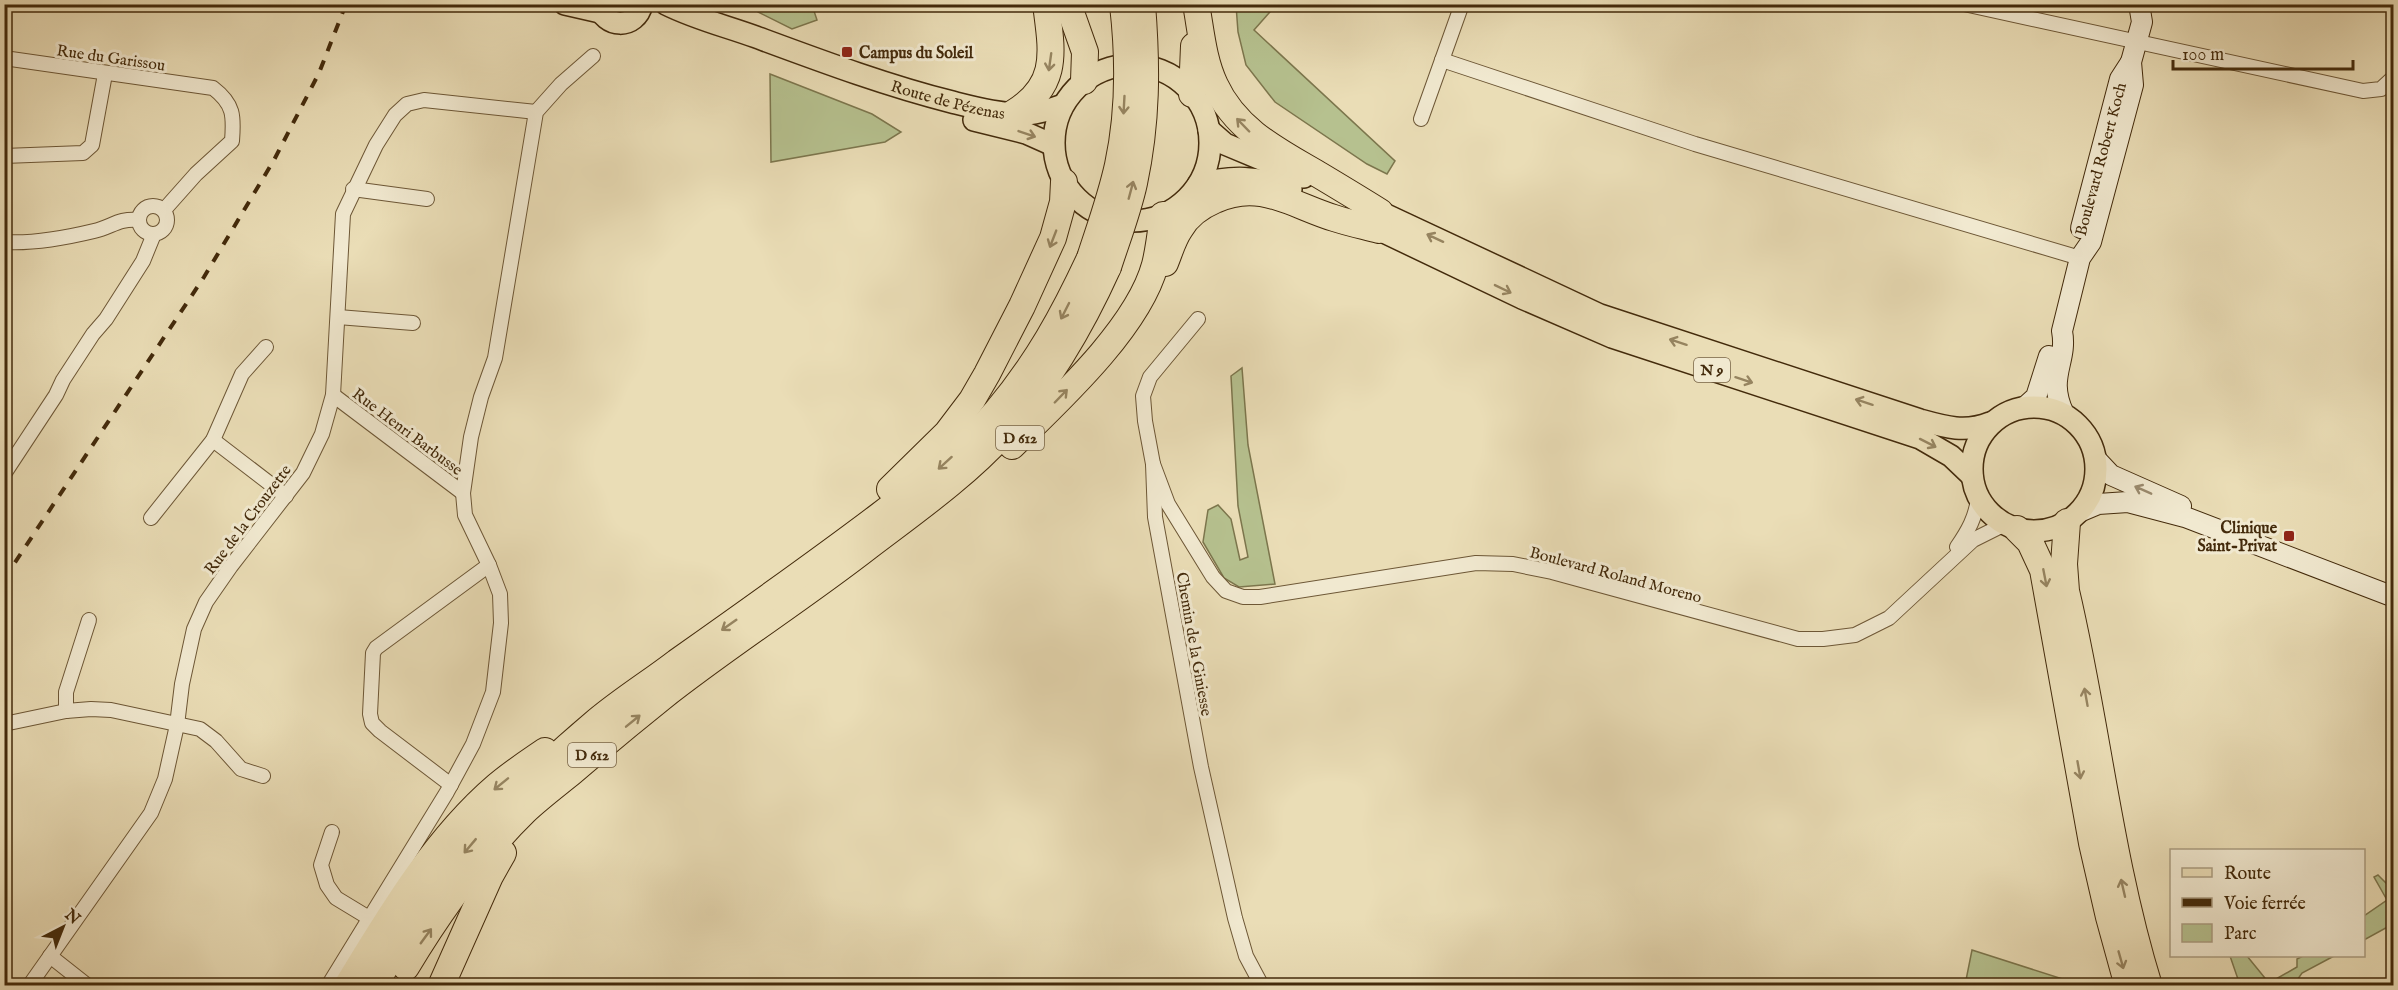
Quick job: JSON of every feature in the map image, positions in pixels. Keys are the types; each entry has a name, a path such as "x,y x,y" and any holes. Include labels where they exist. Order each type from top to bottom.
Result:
{"highway":[{"path":"1012,114 1035,95 1048,76 1051,44 1046,4"},
{"path":"1068,4 1085,52 1084,81"},
{"name":"D 612","path":"1099,262 1124,122 1126,34 1122,4"},
{"name":"D 612","path":"395,986 418,947 484,857 524,813 789,595 955,480 1002,435 1024,409 1070,345 1099,262 1133,185 1143,129 1147,61 1142,4"},
{"path":"1189,4 1194,38 1192,94"},
{"path":"1196,4 1207,65 1223,100 1236,117 1252,134 1380,221"},
{"name":"D 612","path":"789,595 810,556 909,472 959,418 992,365 1044,260 1060,219 1064,202 1064,182"},
{"name":"D 612","path":"1118,333 1129,327 1140,314 1155,287 1179,229 1190,215 1222,197 1237,192 1256,191 1300,204 1333,218 1380,221"},
{"name":"D 612","path":"347,986 385,924 410,889 459,824 497,786 653,671 789,595 833,586 946,507 1037,421 1118,333 1142,297 1155,266 1163,215"},
{"path":"2073,517 2064,564 2066,591 2113,843 2138,950 2149,986"},
{"path":"2011,526 2030,542 2043,570 2092,843 2128,986"},
{"name":"D 612","path":"374,986 423,906 474,840 546,767 599,719 704,643"},
{"path":"441,986 495,867 506,850 567,776"}],"main road":[{"path":"565,4 599,8"},
{"name":"Route de Pézenas","path":"666,4 692,18"},
{"name":"Boulevard Robert Koch","path":"2064,414 2059,403 2056,380 2063,340 2062,331 2080,258 2078,240 2120,79 2131,62 2140,13 2154,4"},
{"name":"Route de Pézenas","path":"599,8 605,18 617,24 630,22 639,10 658,15 692,18 745,33 834,66 917,93 989,111 1030,114 1063,105"},
{"path":"1138,65 1167,74 1192,94 1201,107 1209,130 1209,157 1198,184 1181,204 1163,215 1141,221 1111,219 1087,208 1073,195 1057,166 1053,145 1056,124 1063,105 1084,81 1109,68 1138,65"},
{"name":"Route de Pézenas","path":"834,66 875,89 917,106 1026,133 1053,145"},
{"name":"N 9","path":"1209,130 1226,144 1288,170 1522,298 1612,337 1920,438 1951,456 1972,476"},
{"name":"N 9","path":"1198,184 1234,177 1262,180 1380,221 1635,328 1955,429 1968,430 1990,423"},
{"name":"Boulevard Robert Koch","path":"2025,407 2036,396 2054,337 2062,331"},
{"path":"2073,517 2092,490 2096,477 2095,458 2082,430 2064,414 2045,407 2025,407 2006,412 1990,423 1974,450 1972,476 1978,498 1991,514 2011,526 2043,531 2073,517 2098,504 2128,502 2185,517 2394,597"},
{"path":"2095,458 2111,475 2150,493 2394,588"}],"street":[{"path":"1421,119 1462,4"},
{"path":"1964,4 1995,8 2136,42 2363,91 2381,89 2394,77"},
{"path":"328,986 451,785 473,744 493,692 499,654 500,594 465,515 463,493 471,437 481,397 495,358 536,112 561,84 592,56"},
{"name":"Rue du Garissou","path":"4,58 213,88 226,98 234,118 232,141 196,174 164,210"},
{"path":"1442,60 1695,144 2080,258"},
{"path":"4,156 83,153 92,145 105,74"},
{"name":"Rue de la Crouzette","path":"29,986 151,813 165,779 194,629 206,602 303,473 318,444 333,395 343,214 353,189 394,115 407,104 424,100 536,112"},
{"path":"353,189 427,199"},
{"path":"154,205 164,210 168,216 168,224 160,233 147,233 141,228 139,220 146,207 154,205"},
{"path":"4,242 53,239 97,231 125,219 139,220"},
{"path":"4,474 93,334 106,319 143,261 154,234"},
{"path":"338,317 413,323"},
{"name":"Chemin de la Giniesse","path":"1198,319 1150,377 1143,396 1145,421 1153,464 1155,517 1202,768 1235,918 1246,956 1262,986"},
{"path":"151,518 213,440 242,374 266,347"},
{"name":"Rue Henri Barbusse","path":"333,395 463,493"},
{"path":"213,440 286,495"},
{"name":"Boulevard Roland Moreno","path":"1153,464 1168,504 1213,577 1226,591 1243,597 1260,597 1476,563 1513,564 1552,572 1798,639 1824,639 1855,635 1889,618 1973,540 2011,526"},
{"name":"Boulevard Roland Moreno","path":"1941,568 1968,531 1977,509 1978,498"},
{"path":"451,785 372,723 370,714 373,653 376,648 489,566"},
{"path":"66,711 66,692 89,620"},
{"path":"4,724 66,711 111,710 200,729 216,741 241,769 263,776"},
{"path":"333,832 321,865 327,885 336,898 369,918"},
{"path":"50,956 88,986"}],"green space":[{"path":"758,5 812,5 817,20 792,29 758,12"},
{"path":"1236,5 1276,5 1254,30 1395,161 1387,174 1367,164 1275,102 1246,65 1238,32"},
{"path":"770,74 872,114 901,132 885,142 771,162"},
{"path":"1242,368 1248,445 1275,584 1239,587 1224,578 1203,542 1208,510 1218,505 1231,519 1240,560 1248,557 1238,506 1231,376"},
{"path":"2378,875 2393,890 2393,924 2365,939 2365,915 2387,900 2374,877"},
{"path":"1972,950 2072,982 2071,985 1965,985"},
{"path":"2230,957 2248,957 2269,983 2297,967 2297,959 2301,957 2332,957 2302,973 2293,986 2240,985"}],"railway":[{"path":"4,579 204,277 274,160 319,73 346,4"}],"place":[{"name":"Campus du Soleil","path":"847,52"},
{"name":"Clinique Saint-Privat","path":"2289,536"}]}
